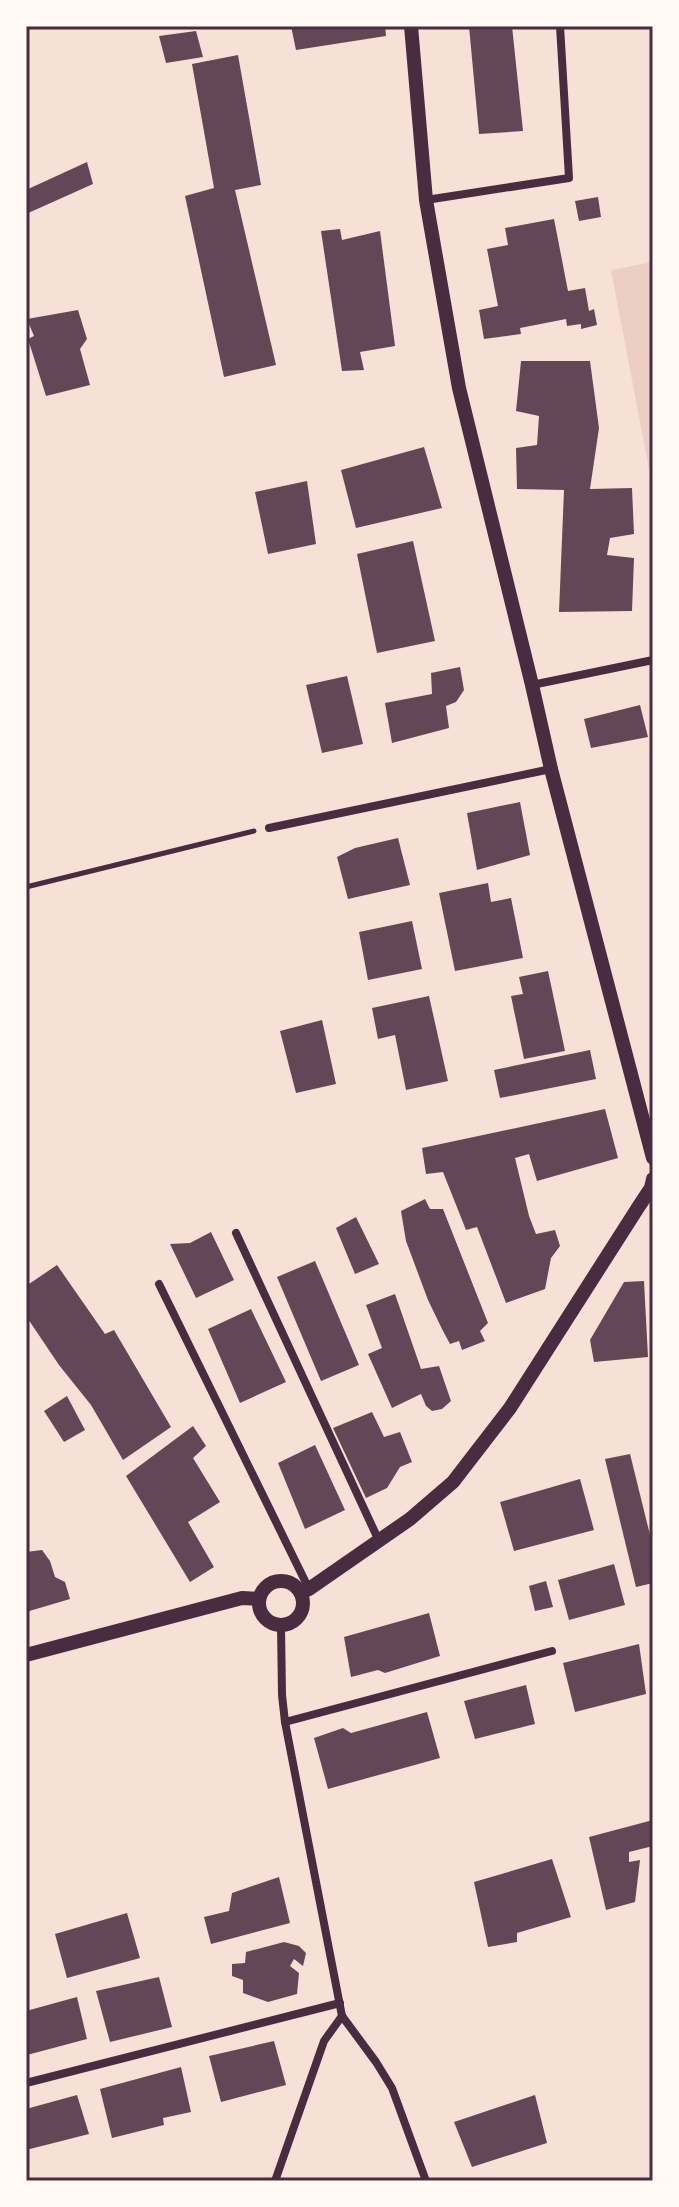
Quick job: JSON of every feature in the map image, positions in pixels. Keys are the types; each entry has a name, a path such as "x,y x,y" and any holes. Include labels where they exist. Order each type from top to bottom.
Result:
{"street":[{"path":"411,26 426,200 459,388 551,769 653,1158"},
{"path":"426,200 569,178 560,26"},
{"path":"532,685 653,660"},
{"path":"269,828 551,769"},
{"path":"305,1590 410,1519 453,1482 510,1408 651,1188 653,1179"},
{"path":"236,1233 379,1541"},
{"path":"159,1284 305,1590 303,1606 294,1621 281,1626 263,1618 259,1599 265,1587 277,1581 305,1590"},
{"path":"26,1655 242,1598 259,1599"},
{"path":"281,1626 285,1722 342,2016 392,2088 426,2181"},
{"path":"285,1722 552,1651"},
{"path":"26,2083 340,2003"},
{"path":"275,2181 324,2041 342,2016"}],"path":[{"path":"26,887 269,828"}],"shaded area":[{"path":"653,262 653,485 652,485 611,270"}],"building":[{"path":"291,26 385,26 386,36 296,50"},
{"path":"469,26 512,26 523,131 479,134"},
{"path":"196,31 203,57 166,63 159,36"},
{"path":"238,55 261,185 235,190 276,365 224,377 185,196 214,188 192,64"},
{"path":"87,162 93,184 26,214 26,190"},
{"path":"598,197 601,217 579,221 575,201"},
{"path":"554,219 568,291 585,288 589,311 594,309 597,325 581,329 581,324 567,326 566,319 520,328 521,334 484,339 479,310 498,306 487,249 508,245 505,228"},
{"path":"340,229 342,240 380,231 395,346 360,352 364,370 342,371 321,231"},
{"path":"78,310 87,339 80,349 90,385 46,396 28,339 34,336 27,319"},
{"path":"521,361 590,361 599,428 590,489 632,488 634,534 610,538 607,555 634,558 632,611 559,612 564,490 517,489 516,448 537,445 539,416 516,411"},
{"path":"424,447 442,508 356,528 341,470"},
{"path":"307,481 316,544 268,554 255,492"},
{"path":"413,541 435,641 377,653 357,554"},
{"path":"460,667 464,690 456,702 446,706 449,728 392,743 385,703 432,694 431,673"},
{"path":"347,676 363,744 322,753 306,685"},
{"path":"640,705 648,737 591,748 584,719"},
{"path":"520,802 530,855 477,870 467,813"},
{"path":"398,838 410,885 348,899 337,857 355,848"},
{"path":"488,883 491,902 511,898 523,958 455,971 439,893"},
{"path":"412,921 422,969 368,980 359,932"},
{"path":"548,971 565,1051 524,1059 511,996 523,994 519,977"},
{"path":"429,996 448,1081 406,1090 395,1035 378,1039 372,1008"},
{"path":"322,1020 336,1084 296,1093 280,1031"},
{"path":"590,1050 596,1079 500,1098 494,1070"},
{"path":"605,1109 618,1158 537,1181 529,1154 515,1158 536,1234 555,1230 560,1246 551,1258 545,1289 506,1303 477,1227 466,1230 443,1172 426,1174 422,1148"},
{"path":"425,1199 430,1209 443,1209 488,1323 480,1331 485,1341 462,1350 459,1341 450,1344 442,1329 406,1241 401,1211"},
{"path":"356,1217 379,1264 355,1274 336,1228"},
{"path":"211,1232 234,1280 196,1298 170,1244 190,1243"},
{"path":"315,1261 359,1365 321,1381 277,1277"},
{"path":"57,1265 105,1334 114,1330 171,1427 123,1460 91,1405 26,1316 26,1286"},
{"path":"644,1281 648,1357 594,1362 590,1340 624,1282"},
{"path":"395,1294 421,1369 439,1366 451,1401 442,1409 432,1411 421,1394 392,1408 368,1354 382,1348 366,1305"},
{"path":"251,1309 286,1382 240,1403 208,1329"},
{"path":"67,1396 85,1430 64,1442 44,1411"},
{"path":"372,1412 384,1437 400,1432 412,1462 400,1467 387,1488 366,1498 333,1428"},
{"path":"193,1426 206,1446 193,1458 220,1502 188,1522 214,1567 190,1582 126,1476"},
{"path":"315,1445 345,1510 305,1529 278,1463"},
{"path":"630,1454 653,1547 653,1583 636,1587 605,1459"},
{"path":"580,1479 594,1530 514,1551 500,1502"},
{"path":"42,1550 50,1561 55,1577 65,1582 70,1599 26,1612 26,1552"},
{"path":"614,1564 625,1605 569,1620 558,1580"},
{"path":"546,1581 553,1607 535,1611 529,1586"},
{"path":"429,1613 440,1656 385,1673 378,1670 351,1677 344,1637"},
{"path":"639,1644 646,1694 575,1712 563,1663"},
{"path":"526,1685 535,1724 475,1739 464,1701"},
{"path":"427,1712 440,1758 328,1789 314,1738 343,1728 351,1733"},
{"path":"653,1820 653,1846 629,1852 629,1862 640,1860 635,1902 606,1910 589,1837"},
{"path":"552,1859 571,1917 517,1933 517,1942 488,1947 474,1882"},
{"path":"279,1877 290,1923 211,1944 204,1917 229,1911 232,1893"},
{"path":"127,1913 140,1958 67,1978 55,1934"},
{"path":"284,1942 299,1946 306,1953 303,1966 294,1959 290,1966 299,1973 297,1994 268,2002 243,1993 243,1980 232,1976 232,1964 245,1963 246,1952"},
{"path":"159,1977 172,2027 110,2042 96,1991"},
{"path":"77,1997 87,2039 27,2055 26,2011"},
{"path":"274,2041 286,2085 221,2102 209,2056"},
{"path":"181,2067 191,2112 163,2118 164,2125 112,2138 100,2089"},
{"path":"77,2095 89,2134 26,2150 26,2109"},
{"path":"535,2095 547,2143 472,2167 454,2122"}]}
